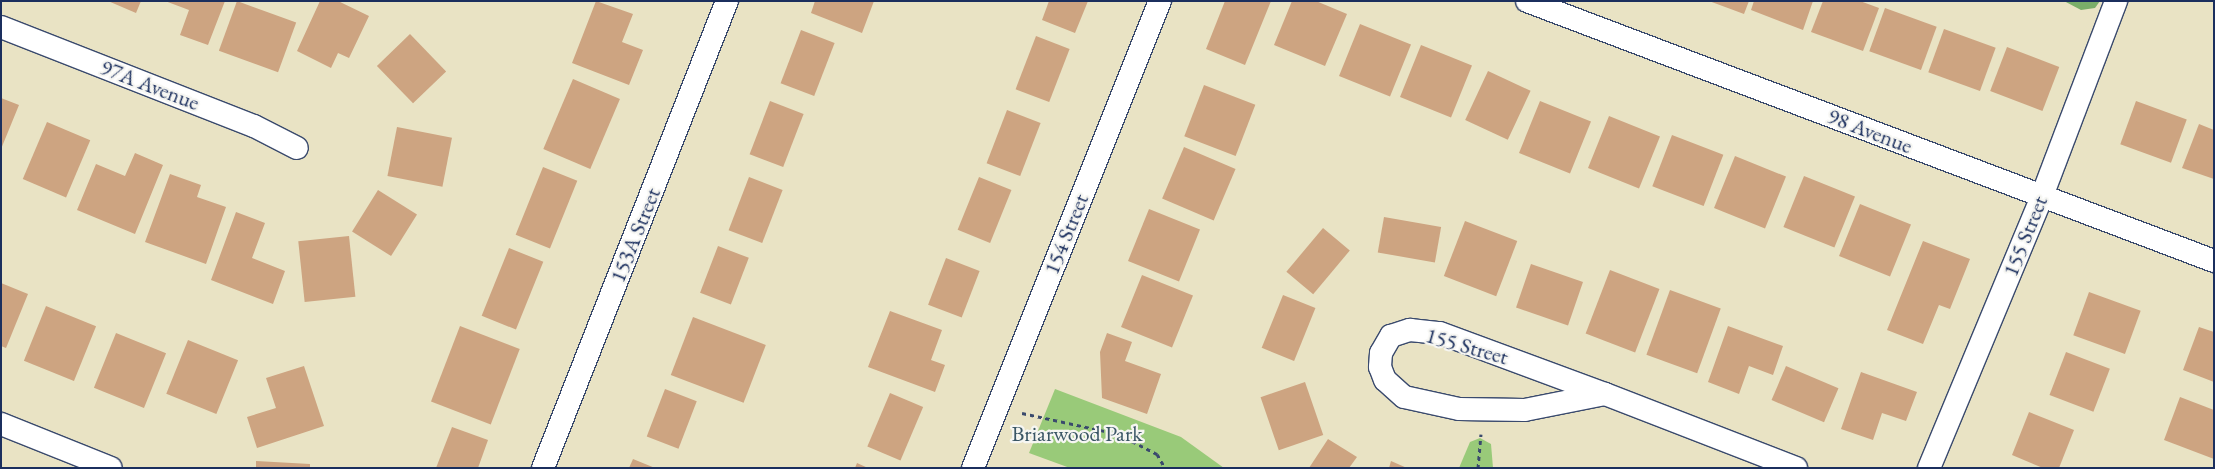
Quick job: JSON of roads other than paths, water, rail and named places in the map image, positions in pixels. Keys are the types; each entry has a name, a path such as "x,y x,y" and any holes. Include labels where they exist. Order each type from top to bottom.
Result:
{"street":[{"name":"153A Street","path":"542,468 727,1"},
{"name":"154 Street","path":"973,468 1160,1"},
{"name":"98 Avenue","path":"1527,1 2214,261"},
{"name":"155 Street","path":"1929,468 2042,196 2116,1"},
{"name":"97A Avenue","path":"1,27 254,126 297,148"},
{"name":"155 Street","path":"1605,394 1525,410 1443,406 1404,397 1385,380 1380,367 1381,353 1391,336 1410,330 1440,333 1605,394 1796,468"},
{"path":"1,424 111,468"}],"park label":[{"name":"Briarwood Park","path":"1077,434"}]}
